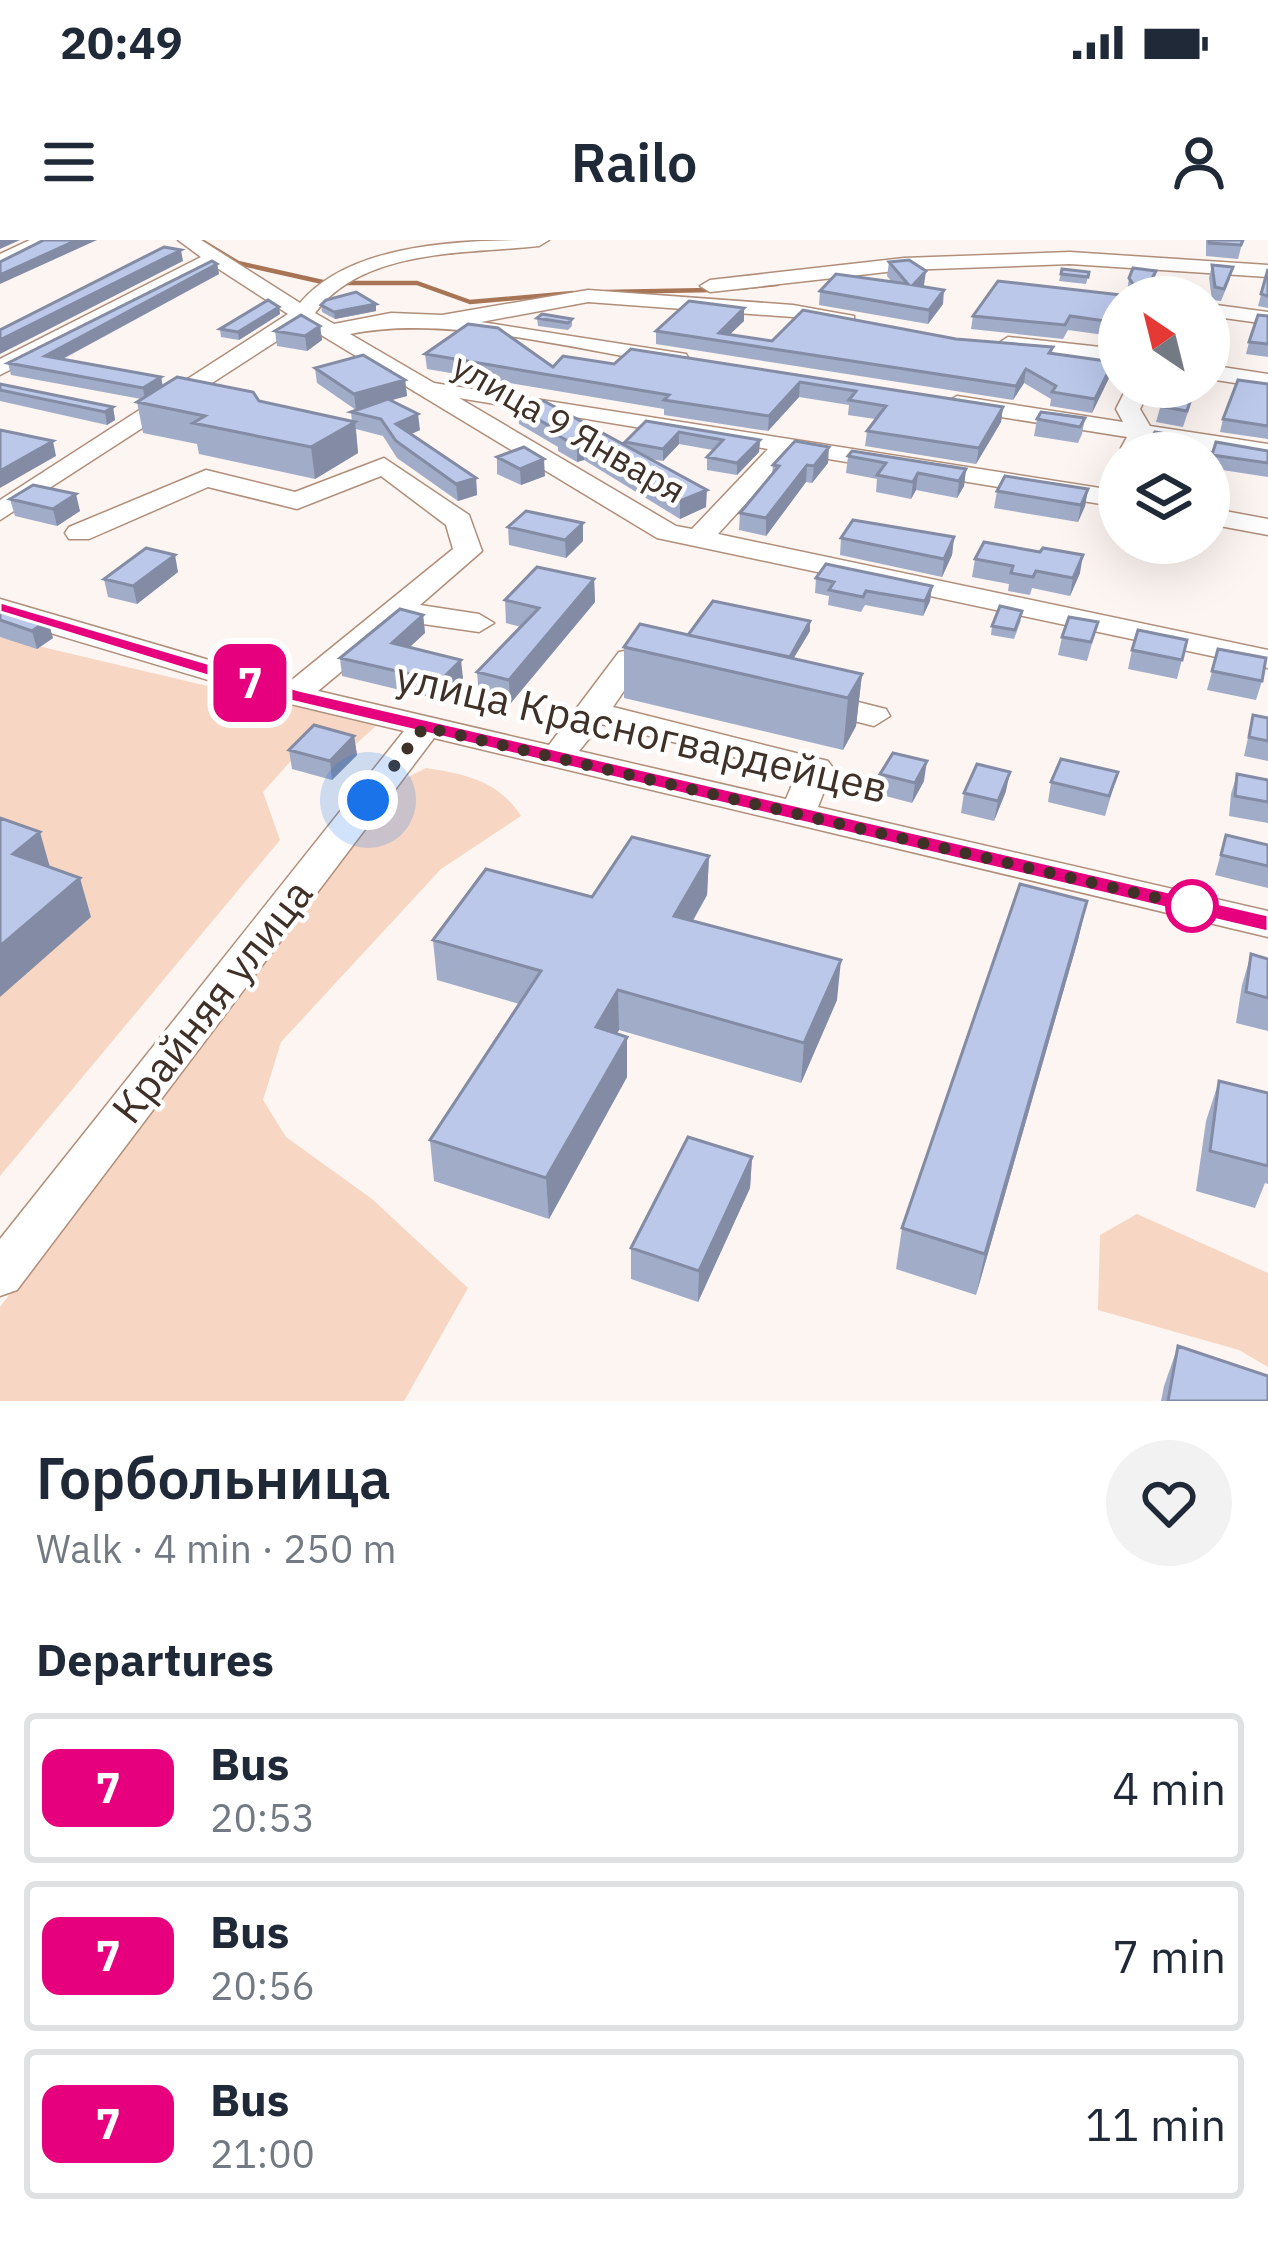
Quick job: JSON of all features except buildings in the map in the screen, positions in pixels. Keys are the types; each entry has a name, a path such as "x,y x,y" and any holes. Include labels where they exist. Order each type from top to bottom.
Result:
{"street":[{"path":"0,262 46,240"},
{"name":"улица 9 Января","path":"188,240 667,532 1268,659"},
{"path":"0,512 304,313 334,278 364,265 539,240"},
{"path":"0,368 216,257"},
{"path":"651,289 769,282 896,265 1070,258 1268,272"},
{"path":"946,278 989,283"},
{"path":"442,322 608,295 793,311 878,327"},
{"path":"1230,312 1268,317"},
{"path":"333,331 391,319 442,322 699,362"},
{"path":"986,342 1098,354"},
{"path":"1230,375 1268,381"},
{"path":"425,386 784,446 1098,490"},
{"path":"932,399 1098,435"},
{"path":"107,407 149,416"},
{"path":"700,537 784,446"},
{"path":"1230,449 1268,452"},
{"path":"79,533 206,478 297,501 377,455 459,520 468,551 293,695"},
{"path":"0,477 39,487"},
{"path":"1230,520 1268,527"},
{"name":"улица Красногвардейцев","path":"0,608 293,695 1268,924"},
{"path":"397,611 479,623"},
{"path":"555,759 630,659 697,674"},
{"path":"786,695 874,716"},
{"path":"592,712 816,768 797,816"},
{"name":"Крайняя улица","path":"0,1275 424,727"}],"shaded area":[{"path":"0,637 376,726 356,744 306,744 263,792 280,840 0,1176"},
{"path":"426,768 492,787 521,816 441,869 281,1042 263,1100 286,1137 372,1199 468,1288 404,1401 0,1401 0,1307 396,783"},
{"path":"1137,1214 1268,1273 1268,1367 1239,1350 1098,1310 1100,1235"}],"waterway":[{"path":"200,240 238,263 327,283"},
{"path":"342,283 417,283 470,302 573,293"},
{"path":"738,288 777,284"},
{"path":"606,292 711,290"}],"bus line":[{"name":"7","path":"0,608 293,695 1268,924"}],"route":[{"path":"368,800 424,727 1192,906"}]}
